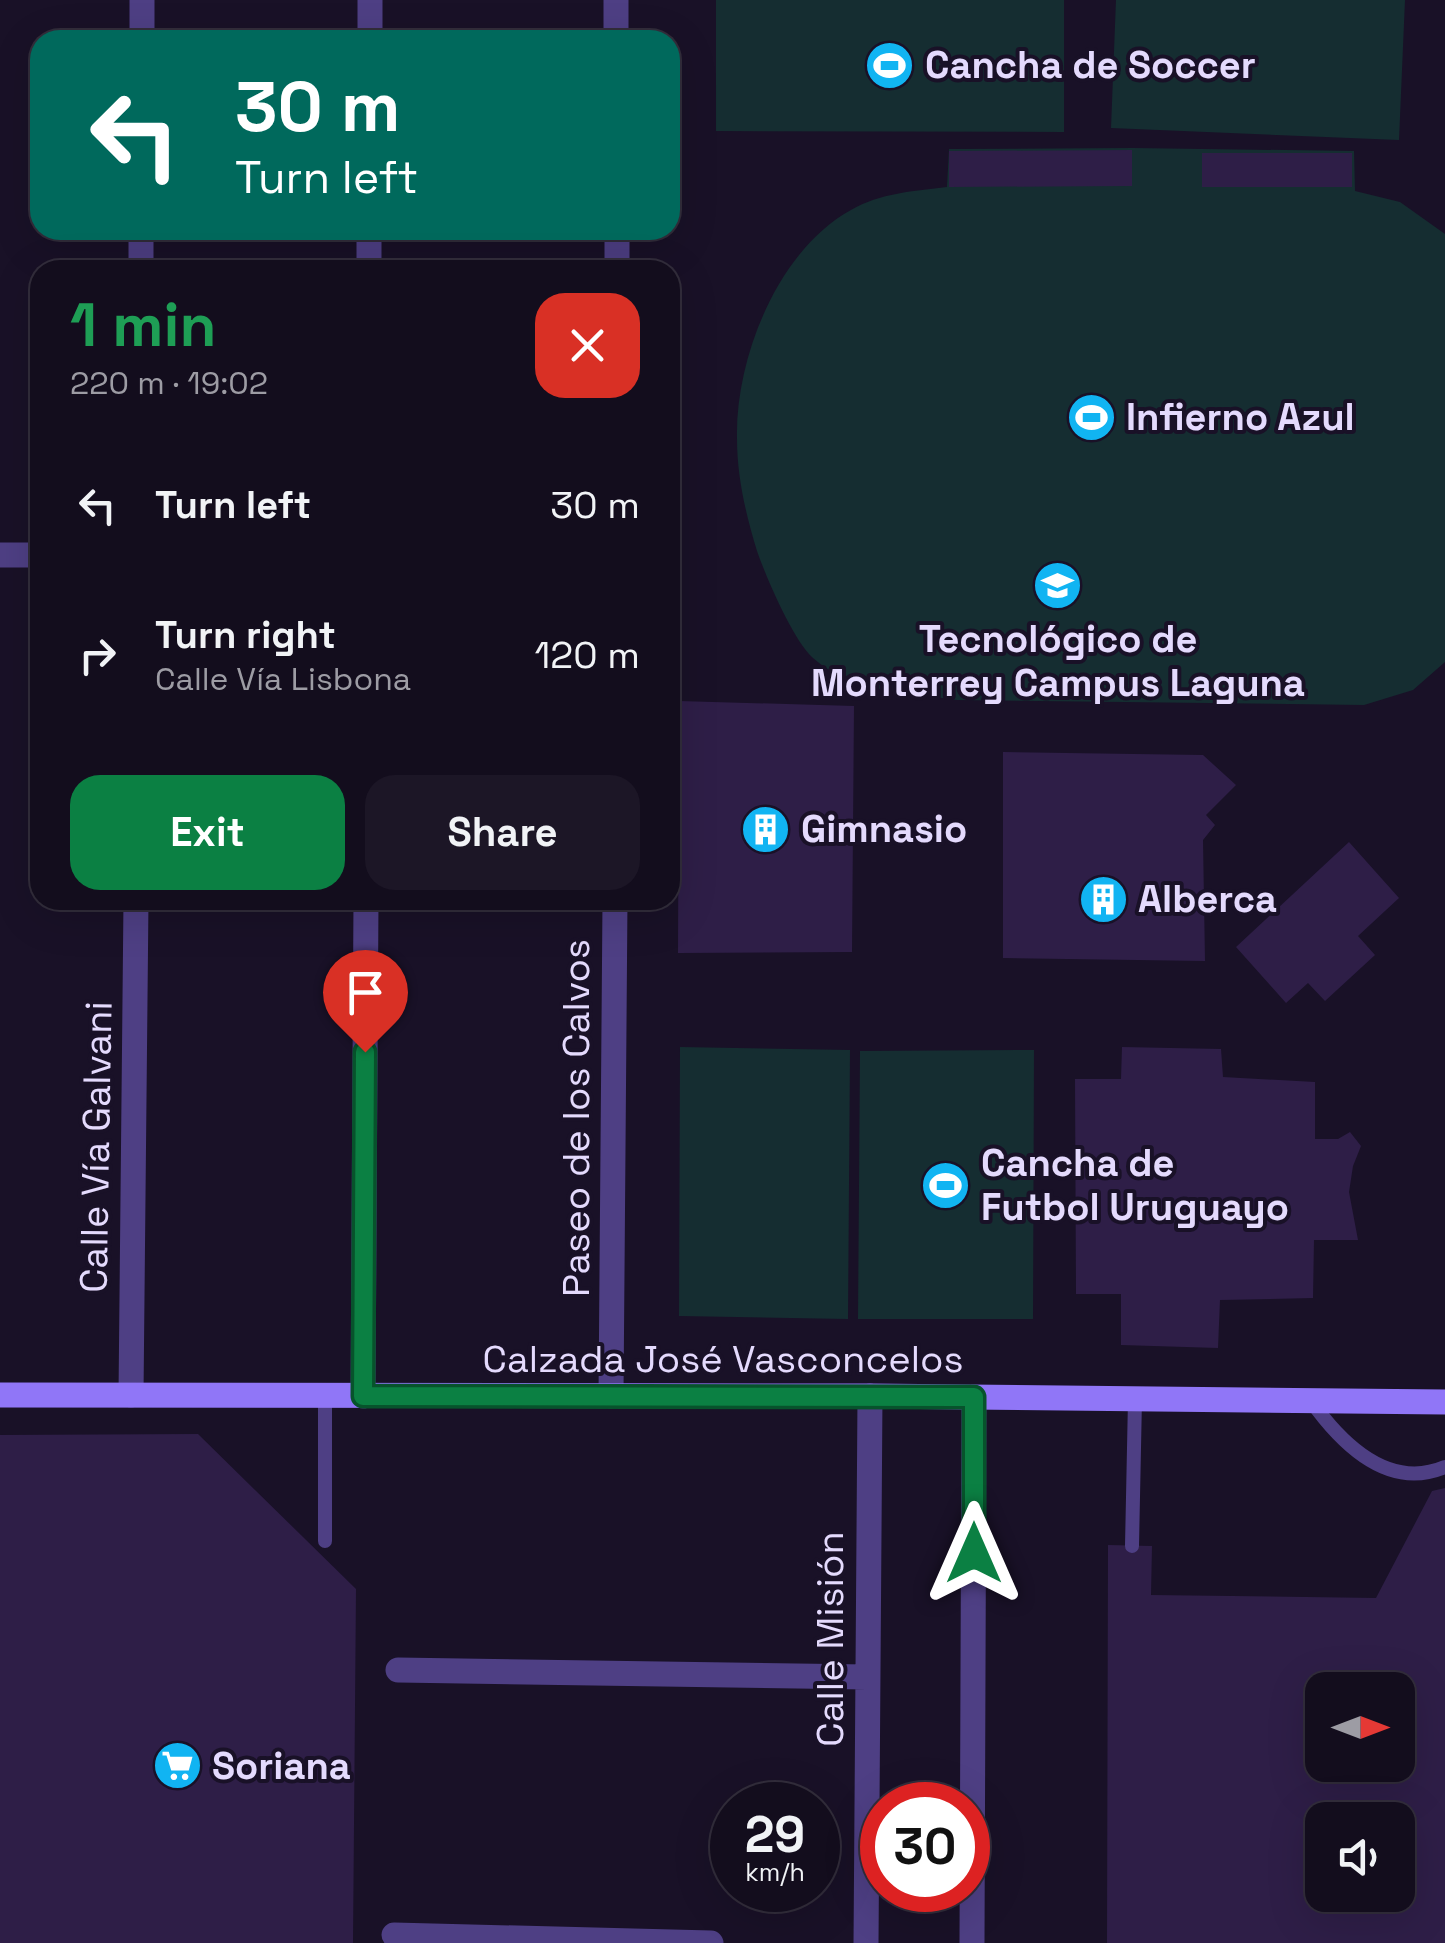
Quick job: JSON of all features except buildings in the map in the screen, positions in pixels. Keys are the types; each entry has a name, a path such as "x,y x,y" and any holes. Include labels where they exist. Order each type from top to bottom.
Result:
{"main road":[{"name":"Calzada José Vasconcelos","path":"0,1395 870,1396 1445,1402"}],"street":[{"path":"142,0 142,30"},
{"path":"370,0 370,30"},
{"path":"616,0 616,30"},
{"path":"0,555 30,555"},
{"name":"Calle Vía Galvani","path":"131,1396 136,910"},
{"path":"363,1396 366,910"},
{"name":"Paseo de los Calvos","path":"611,1396 615,910"},
{"name":"Calle Misión","path":"866,1943 870,1396"},
{"path":"972,1943 974,1397"},
{"path":"398,1670 867,1677"},
{"path":"394,1935 711,1943"}],"lane":[{"path":"325,1396 325,1541"},
{"path":"1132,1546 1135,1399"},
{"path":"1311,1401 1328,1424 1371,1463 1389,1470 1415,1472 1445,1467"}],"green space":[{"name":"Cancha de Soccer","path":"716,0 1064,0 1064,132 716,131"},
{"name":"Cancha de Soccer","path":"1116,0 1405,0 1399,140 1111,128"},
{"name":"Infierno Azul","path":"949,149 1354,151 1355,191 1400,202 1445,234 1445,662 1413,690 1364,705 957,700 881,689 845,678 813,658 789,623 757,551 746,510 740,482 738,408 753,341 766,309 802,251 825,228 862,204 947,187"},
{"path":"680,1047 850,1050 848,1319 679,1316"},
{"name":"Cancha de Futbol Uruguayo","path":"1034,1050 1033,1319 858,1319 860,1051"}],"place":[{"name":"Cancha de Soccer","path":"890,65"},
{"name":"Infierno Azul","path":"1091,417"},
{"name":"Tecnológico de Monterrey Campus Laguna","path":"1058,585"},
{"name":"Gimnasio","path":"766,829"},
{"name":"Alberca","path":"1103,899"},
{"name":"Cancha de Futbol Uruguayo","path":"946,1185"},
{"name":"Soriana","path":"177,1766"}],"route":[{"path":"365,1052 363,1396 974,1397 974,1553"}]}
